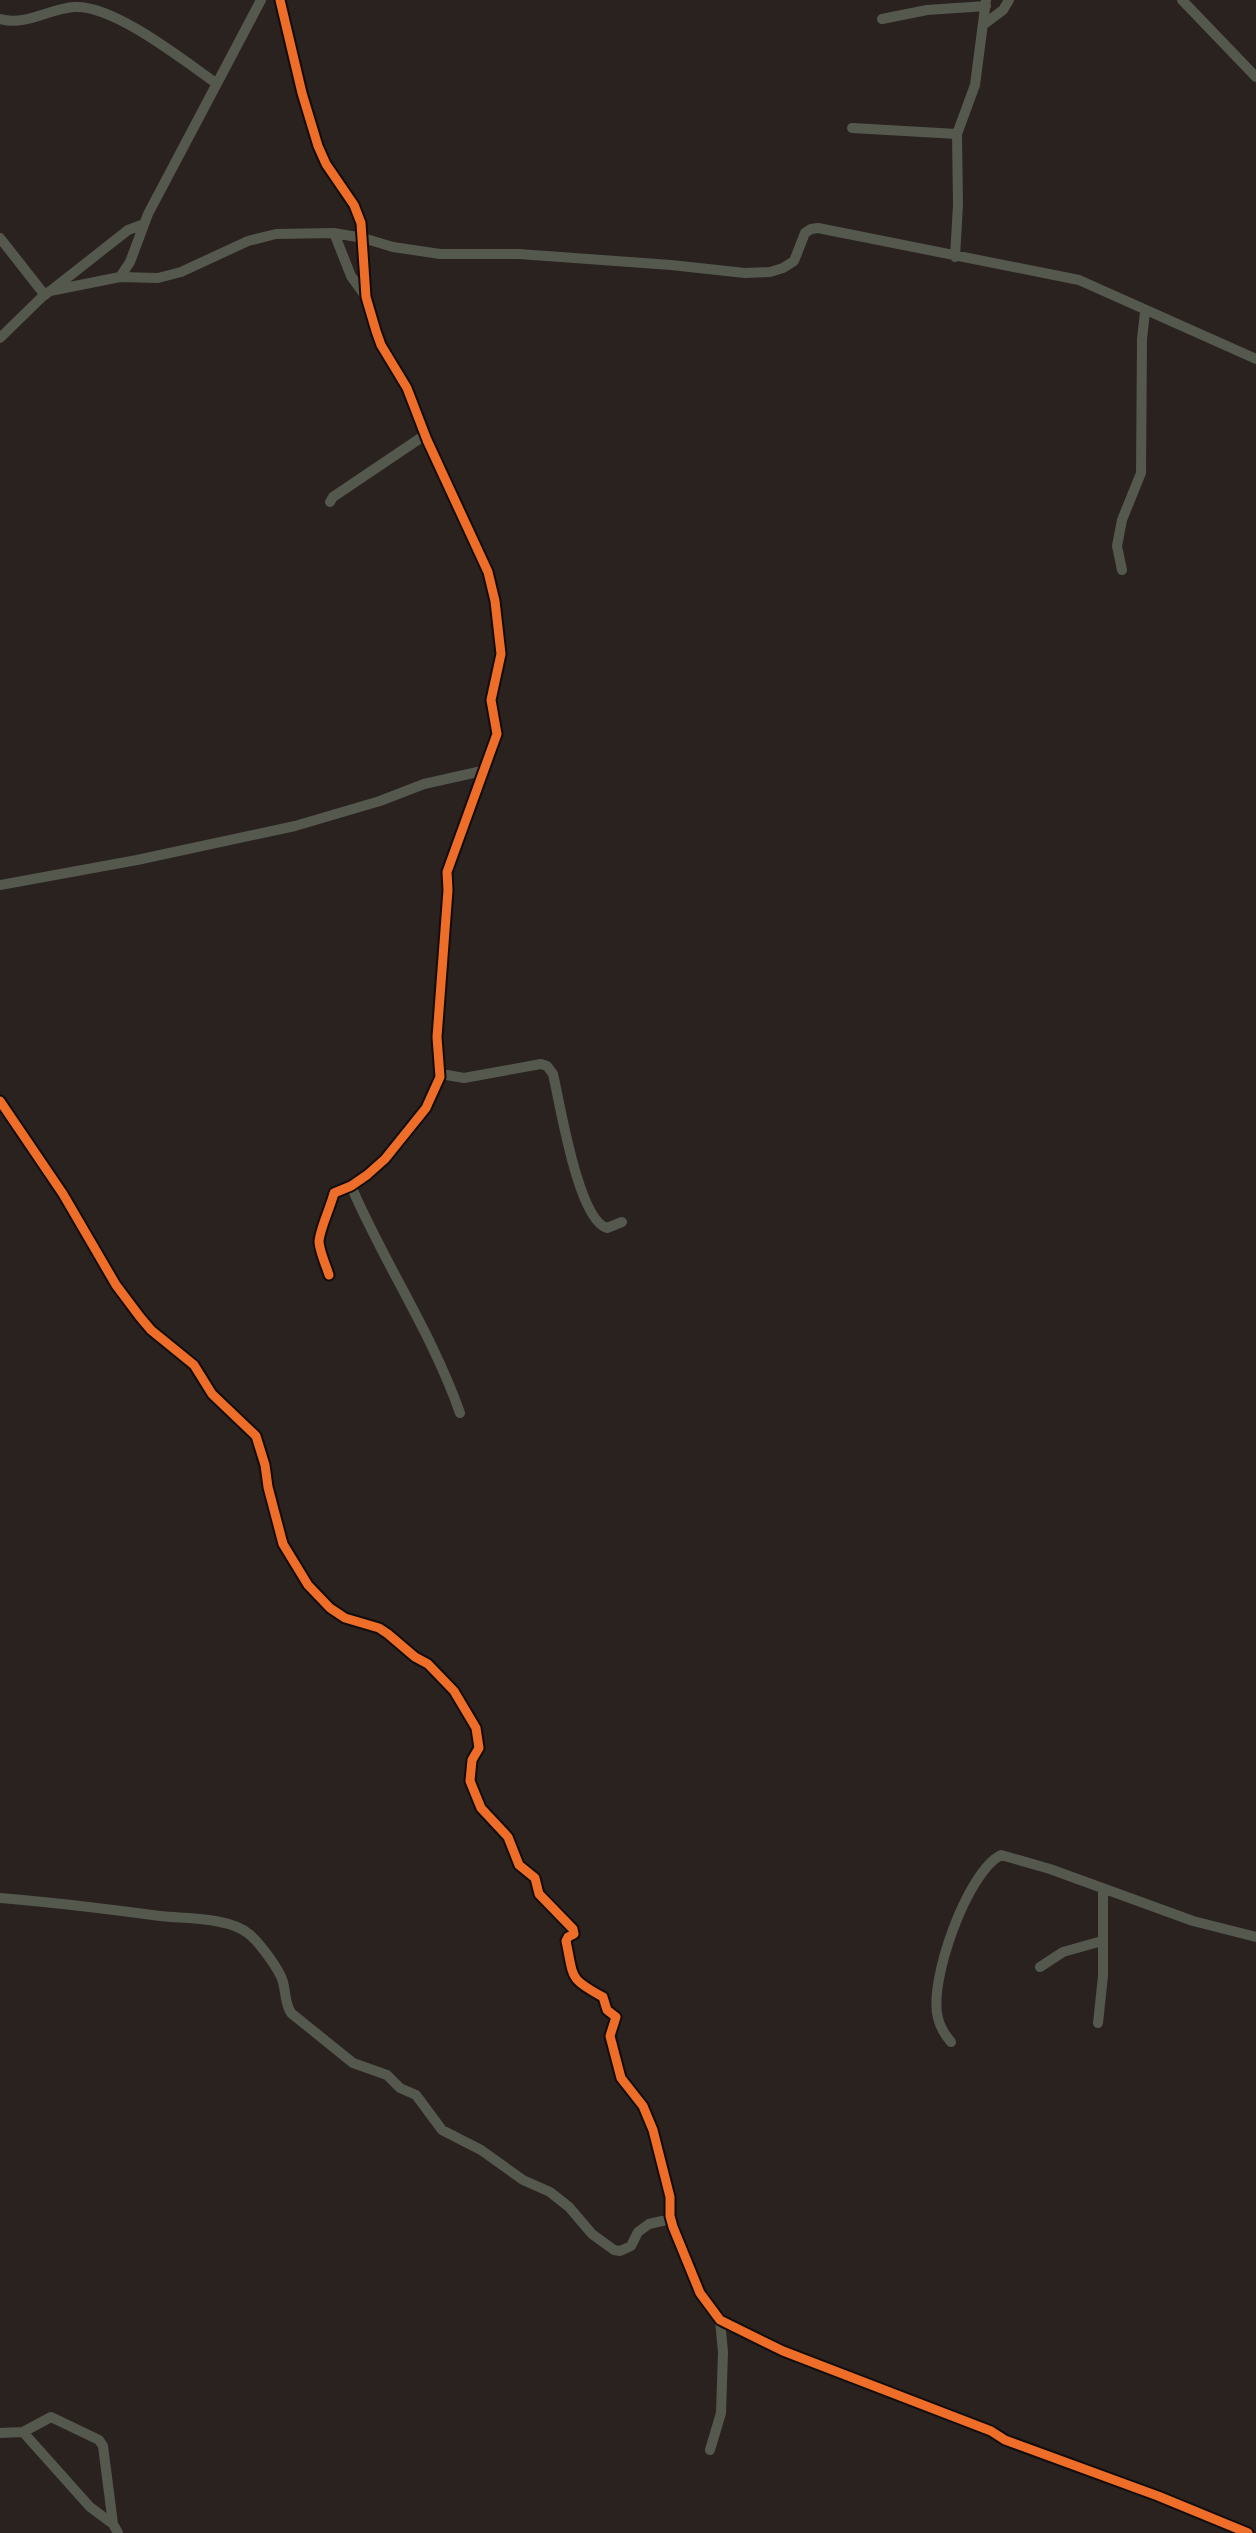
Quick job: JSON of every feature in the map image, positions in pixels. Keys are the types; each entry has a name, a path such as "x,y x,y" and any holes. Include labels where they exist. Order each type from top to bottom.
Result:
{"street":[{"path":"120,277 130,262 144,224 215,83 261,0"},
{"path":"280,0 302,93 318,146 326,164 358,213 363,238 366,297 381,345 407,388 425,435 488,572 495,601 501,654 491,700 497,734 489,763 482,771 460,841 447,872 437,1037 441,1074 426,1108 376,1168 351,1186 334,1193 320,1232 320,1247 329,1275"},
{"path":"984,25 1003,10 1009,0"},
{"path":"1182,0 1256,77"},
{"path":"882,19 916,11 986,3 975,85 957,134 958,205 955,257"},
{"path":"0,19 16,22 88,4 153,38 215,83"},
{"path":"852,128 957,134"},
{"path":"0,338 47,293 128,230 144,224"},
{"path":"47,293 120,277 158,278 181,272 248,241 276,234 334,233 393,247 440,254 519,254 771,272 794,261 805,233 818,228 1079,280 1145,312 1256,359"},
{"path":"334,233 351,276 366,297"},
{"path":"0,238 47,293"},
{"path":"1122,570 1117,546 1122,520 1141,473 1142,339 1145,312"},
{"path":"330,502 333,497 425,435"},
{"path":"0,885 137,860 295,826 380,801 424,784 482,771"},
{"path":"441,1074 464,1078 528,1065 547,1066 553,1074 579,1189 598,1224 607,1228 622,1222"},
{"path":"0,1101 63,1194 116,1285 132,1306 151,1330 194,1365 212,1394 256,1436 283,1544 308,1585 338,1613 358,1623 379,1628 428,1664 454,1691 471,1717 479,1748 472,1760 470,1778 473,1791 483,1812 508,1837 519,1865 535,1878 539,1894 574,1930 566,1941 574,1976 589,1991 603,1997 606,2007 616,2017 610,2036 615,2047 618,2071 643,2106 653,2130 670,2197 671,2219 700,2293 720,2320 783,2351 1248,2533"},
{"path":"351,1186 406,1300 430,1339 460,1413"},
{"path":"951,2042 937,2017 941,1965 964,1902 985,1867 993,1859 1007,1855 1193,1921 1256,1937"},
{"path":"1098,2023 1102,1986 1103,1889"},
{"path":"0,1898 206,1920 240,1928 250,1935 280,1974 291,2013 353,2063 387,2076 400,2088 416,2095 442,2130 481,2150 523,2180 550,2192 569,2207 602,2243 614,2250 626,2250 642,2228 671,2219"},
{"path":"1040,1967 1063,1952 1102,1941"},
{"path":"710,2450 721,2413 723,2352 720,2320"},
{"path":"0,2433 23,2432 51,2417 99,2440 103,2446 116,2529"},
{"path":"23,2432 90,2507 116,2529"}],"cycle path":[{"path":"280,0 302,93 318,146 326,164 354,205 361,223 366,297 376,331 381,345 407,388 427,440 488,572 495,601 501,654 491,700 497,734 447,872 437,1037 440,1077 426,1108 385,1159 351,1186 334,1193 319,1242 329,1275"},
{"path":"0,1101 63,1194 116,1285 140,1317 151,1330 194,1365 212,1394 256,1436 283,1544 308,1585 330,1608 345,1618 379,1628 428,1664 454,1691 476,1728 479,1748 472,1760 470,1781 481,1808 508,1837 519,1865 535,1878 539,1894 573,1929 574,1934 566,1941 574,1976 603,1997 607,2010 616,2017 610,2036 621,2078 643,2106 653,2130 670,2197 673,2227 700,2293 720,2320 783,2351 1248,2533"}]}
